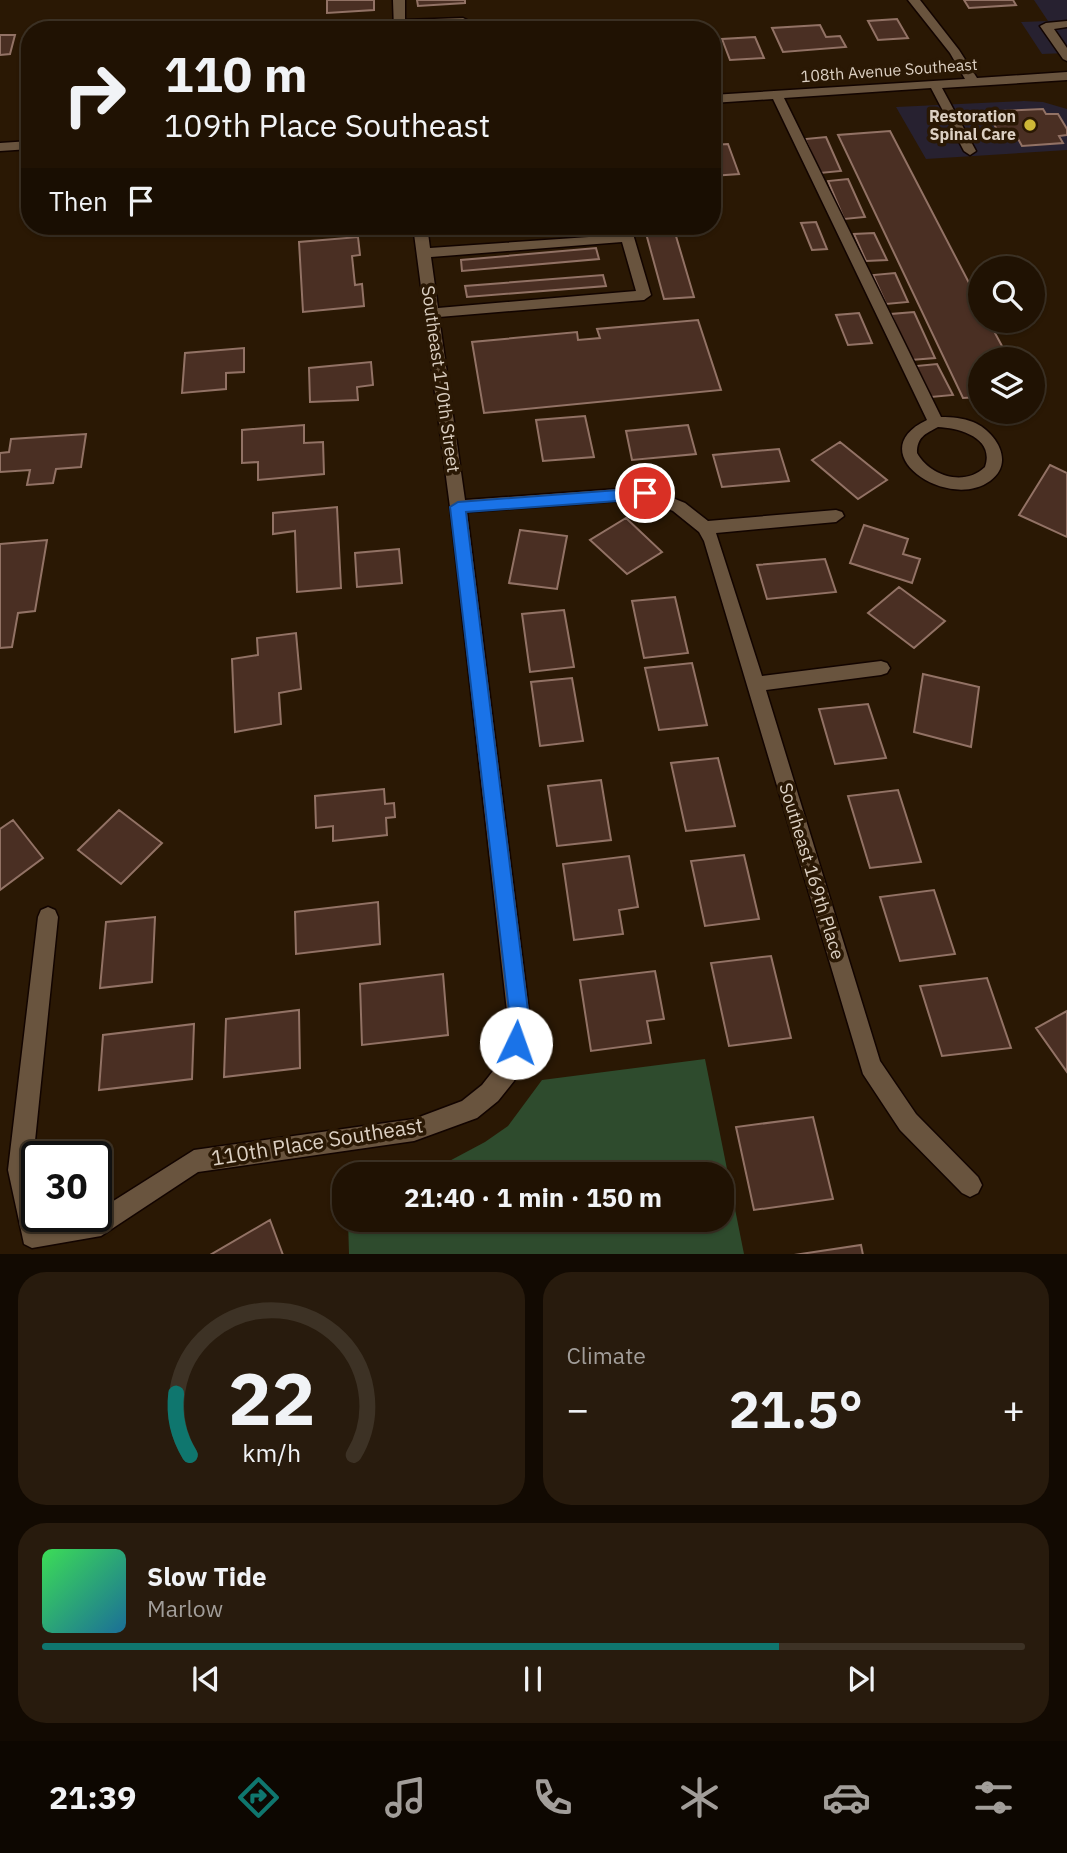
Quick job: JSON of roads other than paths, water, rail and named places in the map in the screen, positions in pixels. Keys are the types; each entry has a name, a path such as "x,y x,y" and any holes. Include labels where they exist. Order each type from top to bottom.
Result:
{"street":[{"path":"398,0 400,21"},
{"path":"914,0 956,52 973,82"},
{"path":"1067,24 1046,26 1067,57"},
{"name":"108th Avenue Southeast","path":"721,98 1067,76"},
{"path":"935,85 970,151"},
{"path":"777,95 936,422"},
{"path":"0,147 21,146"},
{"name":"Southeast 170th Street","path":"421,235 458,507 518,1011 516,1043 506,1073"},
{"path":"424,253 628,237 644,295 432,313"},
{"path":"936,422 953,422 983,435 993,447 996,459 993,471 975,482 950,484 919,469 910,458 907,445 912,434 921,426 936,422"},
{"path":"458,507 645,493 679,507 705,528 836,516"},
{"name":"Southeast 169th Place","path":"705,528 712,541 871,1066 908,1122 970,1185"},
{"path":"755,684 881,668"},
{"name":"110th Place Southeast","path":"48,917 20,1170 32,1236 93,1228 194,1161 414,1130 469,1110 491,1093 506,1073"}],"place":[{"name":"Restoration Spinal Care","path":"1030,125"}]}
